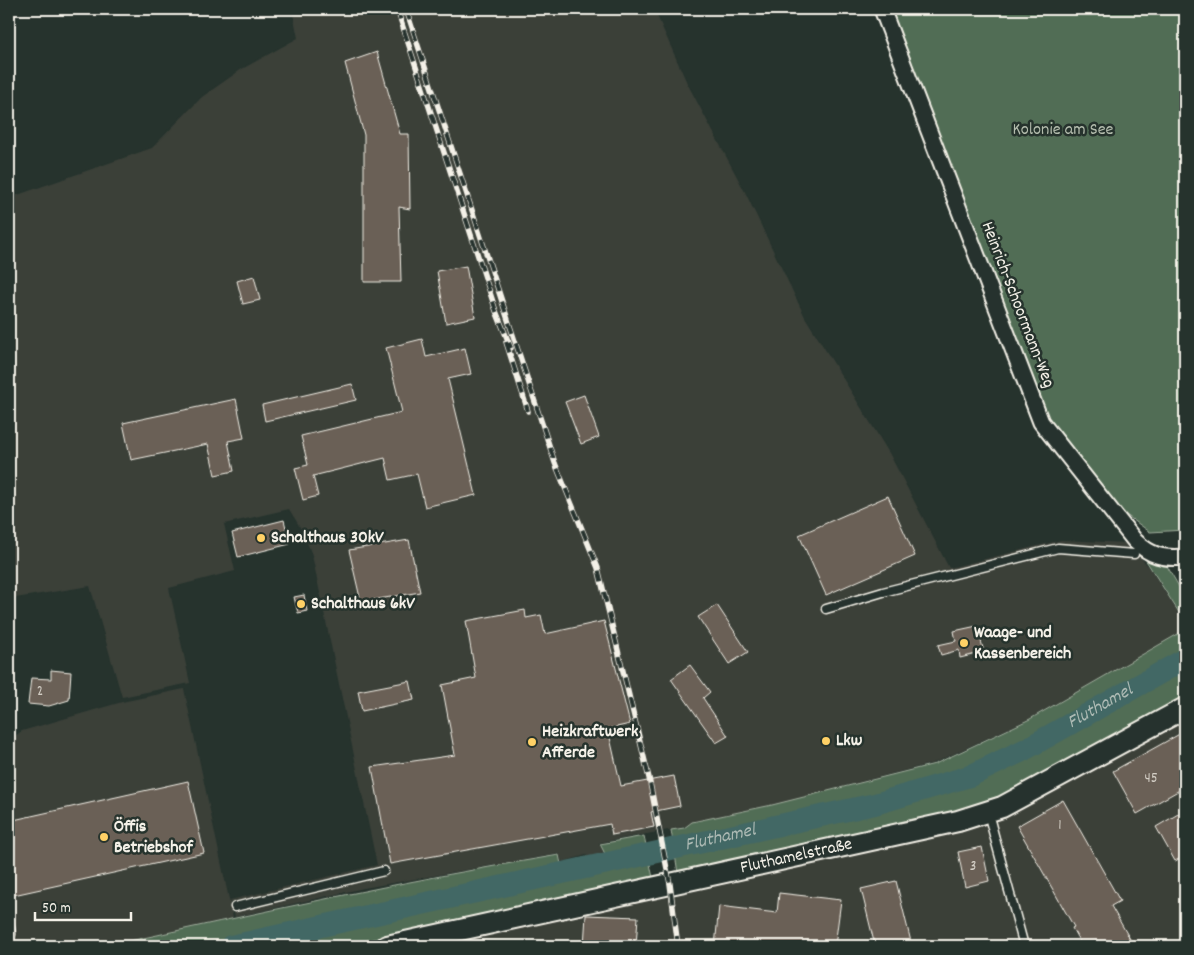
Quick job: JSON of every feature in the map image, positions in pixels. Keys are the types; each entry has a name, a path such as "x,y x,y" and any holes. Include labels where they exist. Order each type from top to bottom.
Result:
{"main road":[{"name":"Fluthamelstraße","path":"386,946 958,821 1002,807 1185,708"}],"street":[{"name":"Heinrich-Schoormann-Weg","path":"882,9 1042,422 1135,541 1148,553 1185,558"}],"lane":[{"path":"826,609 882,592 1058,548 1134,554"},
{"path":"988,812 1024,946"},
{"path":"235,907 384,871"},
{"path":"9,922 11,932 9,940"}],"shaded area":[{"path":"292,9 654,9 687,83 745,192 805,317 889,453 949,568 1061,540 1127,543 1149,567 1185,623 1185,630 1029,719 934,763 772,805 692,822 684,827 599,843 605,857 594,860 586,855 562,862 559,854 364,888 235,917 230,900 377,865 312,555 303,532 289,509 224,524 235,571 169,588 190,683 122,697 90,586 9,599 9,198 152,148 202,97 242,69 298,38"},
{"path":"184,689 233,918 107,946 21,946 18,941 9,936 9,740 22,731 122,702"},
{"path":"1185,695 1185,946 342,946 657,878 1019,791"}],"green space":[{"name":"Kolonie am See","path":"886,9 1185,9 1185,530 1150,532 1122,512 1045,422"},
{"path":"1145,559 1167,566 1185,597 1185,622"},
{"path":"1185,630 1185,695 1019,791 967,812 678,873 671,830 684,828 692,822 772,805 935,764 1030,719"},
{"path":"644,836 653,878 341,946 107,946 445,875 559,855 561,864 587,857 593,862 607,858 600,844"}],"building":[{"path":"377,52 400,134 409,134 410,209 399,207 401,282 364,282 364,135 345,63"},
{"path":"466,266 475,317 446,323 437,271"},
{"path":"254,276 260,300 243,304 237,281"},
{"path":"422,339 426,357 465,348 471,374 448,379 476,495 425,507 417,474 390,480 385,458 313,476 318,496 303,500 295,468 308,465 301,436 402,412 386,348"},
{"path":"352,384 356,400 265,421 262,405"},
{"path":"584,395 599,437 581,444 565,402"},
{"path":"236,399 244,438 228,441 234,471 215,475 208,444 131,460 123,423"},
{"path":"888,496 915,556 826,595 799,535"},
{"name":"Schalthaus 30kV","path":"284,520 290,544 238,557 232,533"},
{"path":"409,540 420,592 361,602 349,550"},
{"name":"Schalthaus 6kV","path":"304,595 307,611 298,613 294,597"},
{"path":"717,605 748,652 729,664 698,617"},
{"name":"Heizkraftwerk Afferde","path":"525,610 526,618 541,615 545,634 604,621 630,724 608,729 621,786 674,776 680,806 651,812 654,827 612,835 610,824 390,864 372,767 455,755 442,685 476,678 466,621"},
{"name":"Waage- und Kassenbereich","path":"977,626 984,652 960,658 959,650 941,655 938,645 956,641 954,631"},
{"path":"690,665 710,692 703,698 728,736 716,743 671,679"},
{"path":"51,670 71,672 69,700 49,706 28,704 31,678 51,679"},
{"path":"410,681 414,700 362,711 358,691"},
{"path":"1185,731 1185,787 1137,814 1113,771"},
{"name":"Öffis Betriebshof","path":"188,781 204,853 9,896 9,821"},
{"path":"1063,800 1120,901 1111,906 1134,946 1082,946 1072,928 1074,927 1017,826"},
{"path":"1185,810 1185,856 1175,861 1156,827"},
{"path":"982,847 989,881 965,887 958,852"},
{"path":"896,881 912,946 875,946 861,889"},
{"path":"779,893 841,900 835,946 715,946 719,906 777,913"},
{"path":"586,915 638,917 636,946 584,946"}],"waterway":[{"name":"Fluthamel","path":"231,946 875,804 970,776 1024,750 1185,659"}],"railway":[{"path":"397,9 496,311 511,348"},
{"path":"406,9 555,463 598,568 649,778 670,884 678,946"},
{"path":"506,342 528,411"}],"place":[{"name":"Schalthaus 30kV","path":"261,538"},
{"name":"Schalthaus 6kV","path":"301,604"},
{"name":"Waage- und Kassenbereich","path":"964,643"},
{"name":"Lkw","path":"826,741"},
{"name":"Heizkraftwerk Afferde","path":"532,742"},
{"name":"Öffis Betriebshof","path":"104,837"}]}
